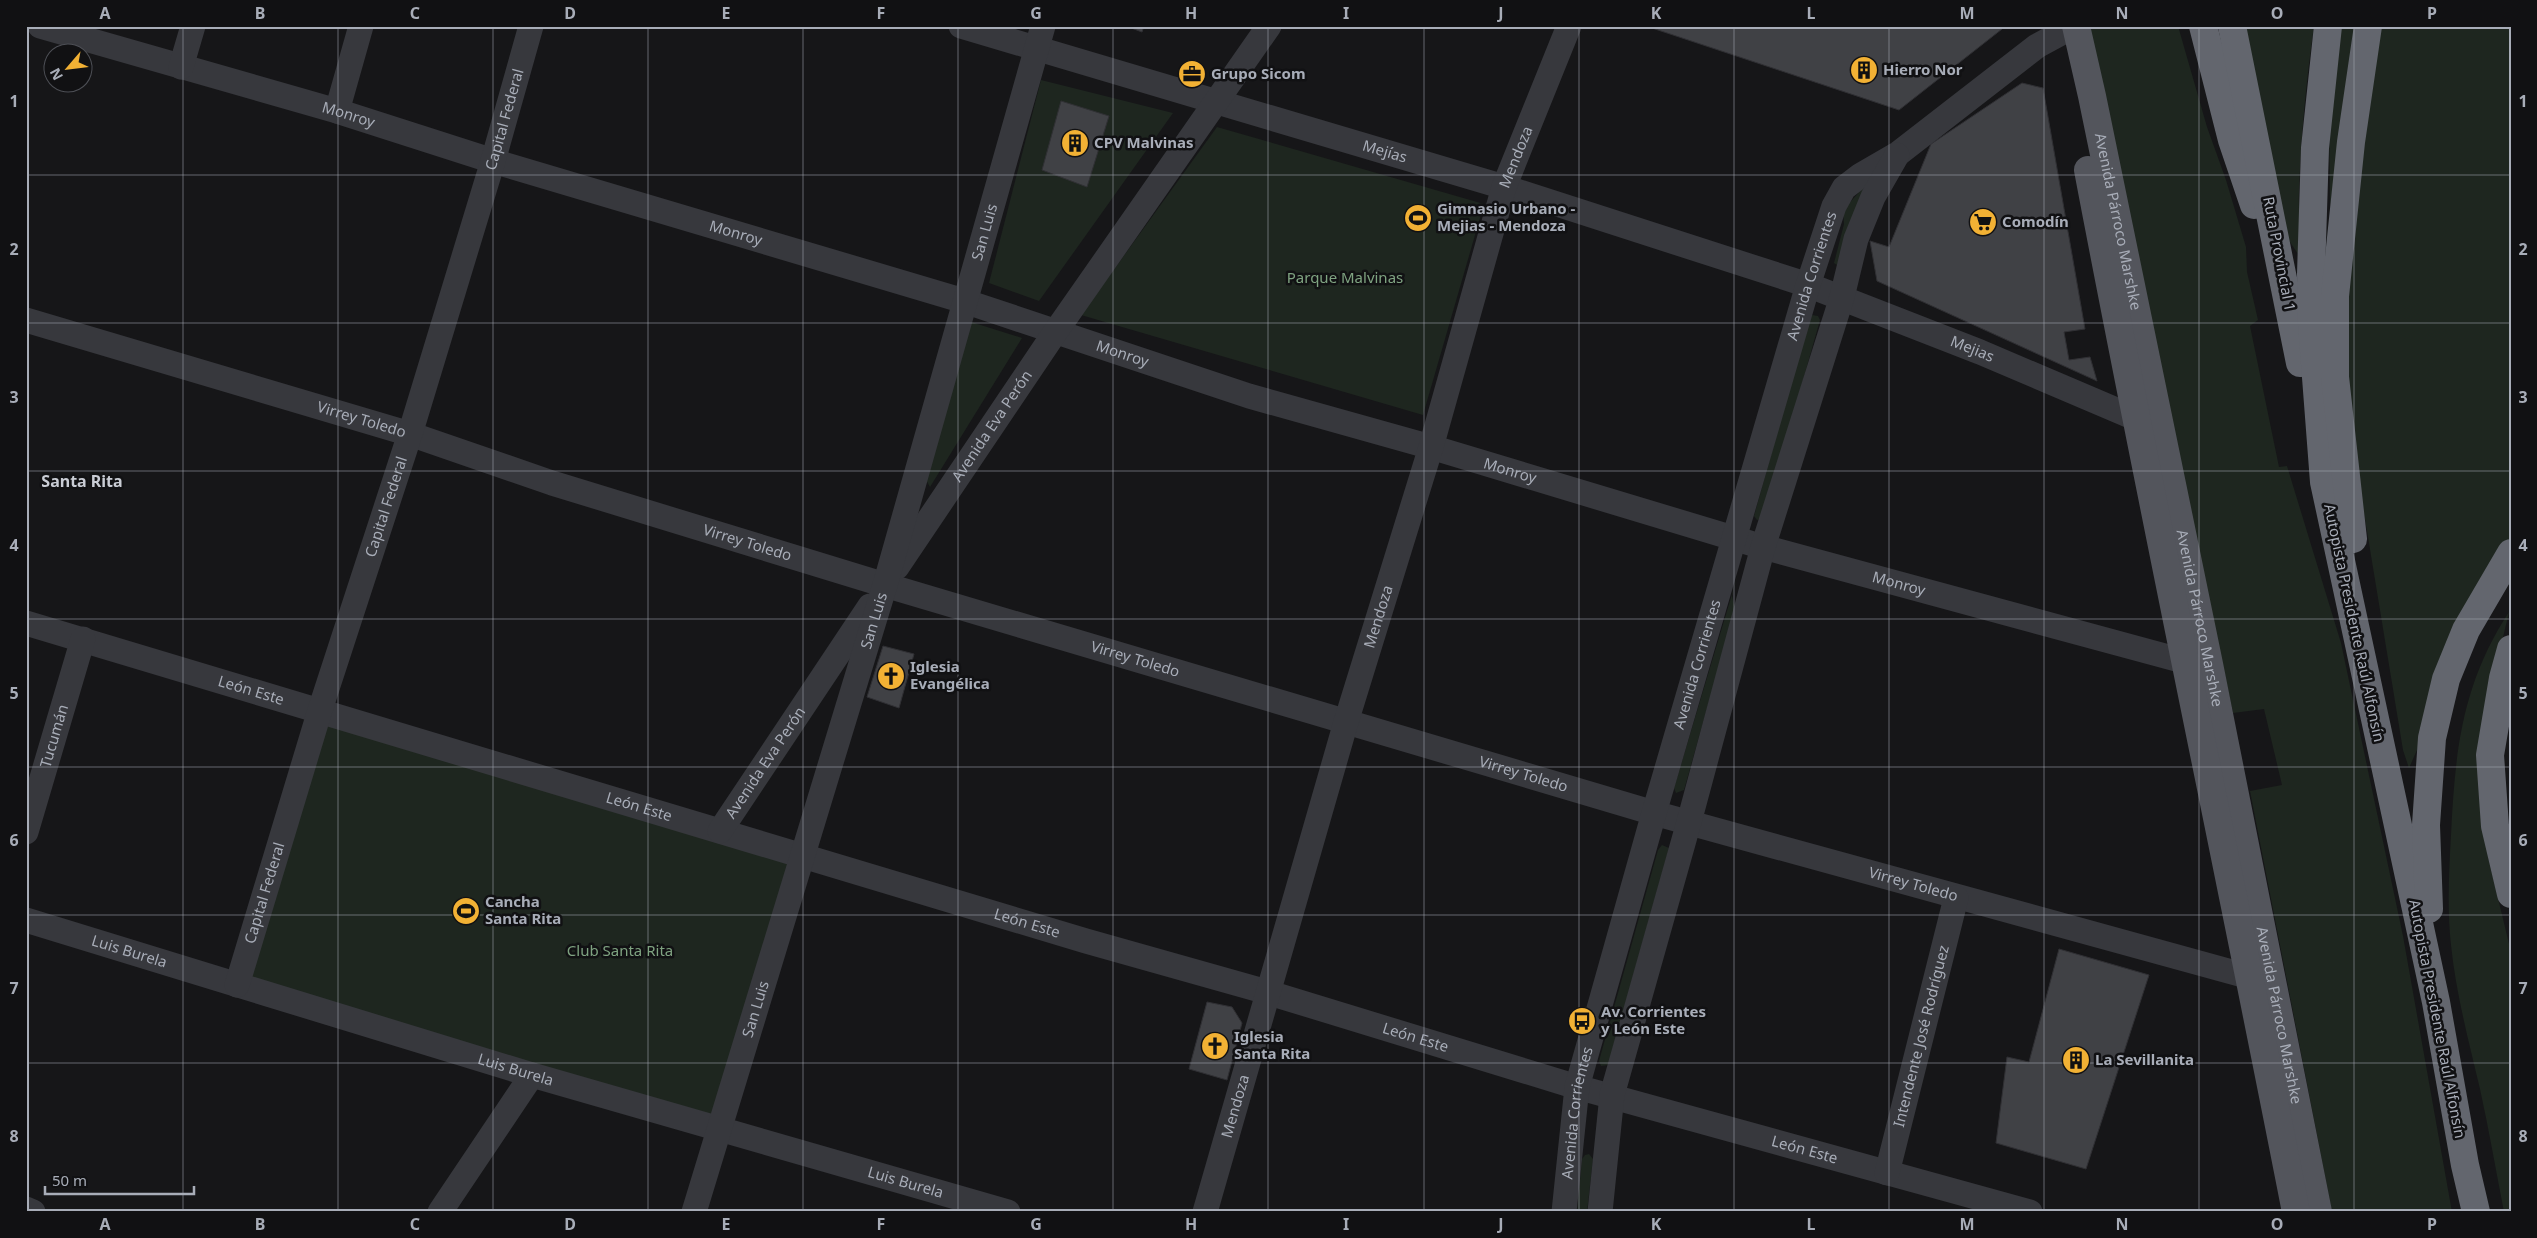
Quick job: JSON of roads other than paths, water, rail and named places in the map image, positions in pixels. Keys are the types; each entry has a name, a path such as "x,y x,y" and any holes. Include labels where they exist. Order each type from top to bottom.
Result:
{"highway":[{"path":"2203,26 2254,206 2280,259"},
{"name":"Ruta Provincial 1","path":"2232,26 2324,482"},
{"name":"Autopista Presidente Raúl Alfonsín","path":"2328,26 2315,148 2311,274 2312,325 2324,482 2436,1002 2464,1165 2476,1212"},
{"path":"2368,26 2351,142 2338,255 2335,296 2335,377 2349,518 2380,742"},
{"path":"2436,1002 2428,894 2426,825 2432,738 2446,679 2466,630 2511,553"},
{"path":"2511,649 2503,678 2490,755 2495,826 2511,894"},
{"path":"2464,1165 2468,1212"}],"main road":[{"name":"Avenida Párroco Marshke","path":"2060,31 2135,418 2198,663 2250,977 2296,1212"},
{"name":"Avenida Párroco Marshke","path":"2060,31 2318,1212"}],"street":[{"name":"Monroy","path":"40,26 337,111 493,162 964,301 1249,396 1431,447 1763,547 2198,663"},
{"path":"180,67 193,26"},
{"path":"337,111 361,26"},
{"name":"Capital Federal","path":"237,985 320,710 410,434 493,162 531,26"},
{"name":"Mejías","path":"961,26 1039,38 1218,102 1504,186 1808,284"},
{"name":"Avenida Eva Perón","path":"720,830 1056,332 1218,102 1269,26"},
{"name":"Mendoza","path":"1205,1212 1346,722 1431,447 1504,186 1569,26"},
{"name":"Avenida Corrientes","path":"1564,1212 1577,1087 1654,813 1808,284 1834,206 1844,188 1861,175 1899,153 2060,31"},
{"name":"San Luis","path":"694,1212 885,585 1039,38"},
{"name":"Avenida Corrientes","path":"1600,1212 1612,1095 1689,822 1763,547 1842,297 1856,239 1873,196 1899,153"},
{"name":"Mejias","path":"1808,284 2135,418"},
{"name":"Virrey Toledo","path":"26,320 410,434 552,483 885,585 1654,813 1956,898 2250,977"},
{"name":"León Este","path":"26,623 1577,1087 1612,1095 1887,1173 1979,1205 2030,1212"},
{"name":"Tucumán","path":"26,832 83,639"},
{"name":"Intendente José Rodríguez","path":"1887,1173 1956,898"},
{"name":"Luis Burela","path":"26,920 532,1076 1008,1212"},
{"path":"440,1212 532,1076"},
{"path":"26,1210 33,1212"}],"place":[{"name":"Hierro Nor","path":"1864,70"},
{"name":"Grupo Sicom","path":"1192,74"},
{"name":"CPV Malvinas","path":"1075,143"},
{"name":"Gimnasio Urbano - Mejias - Mendoza","path":"1418,218"},
{"name":"Comodín","path":"1983,222"},
{"name":"Iglesia Evangélica","path":"891,676"},
{"name":"Cancha Santa Rita","path":"466,911"},
{"name":"Av. Corrientes y León Este","path":"1582,1021"},
{"name":"Iglesia Santa Rita","path":"1215,1046"},
{"name":"La Sevillanita","path":"2076,1060"}],"district":[{"name":"Santa Rita","path":"82,481"}],"park label":[{"name":"Parque Malvinas","path":"1345,278"},
{"name":"Club Santa Rita","path":"620,951"}]}
